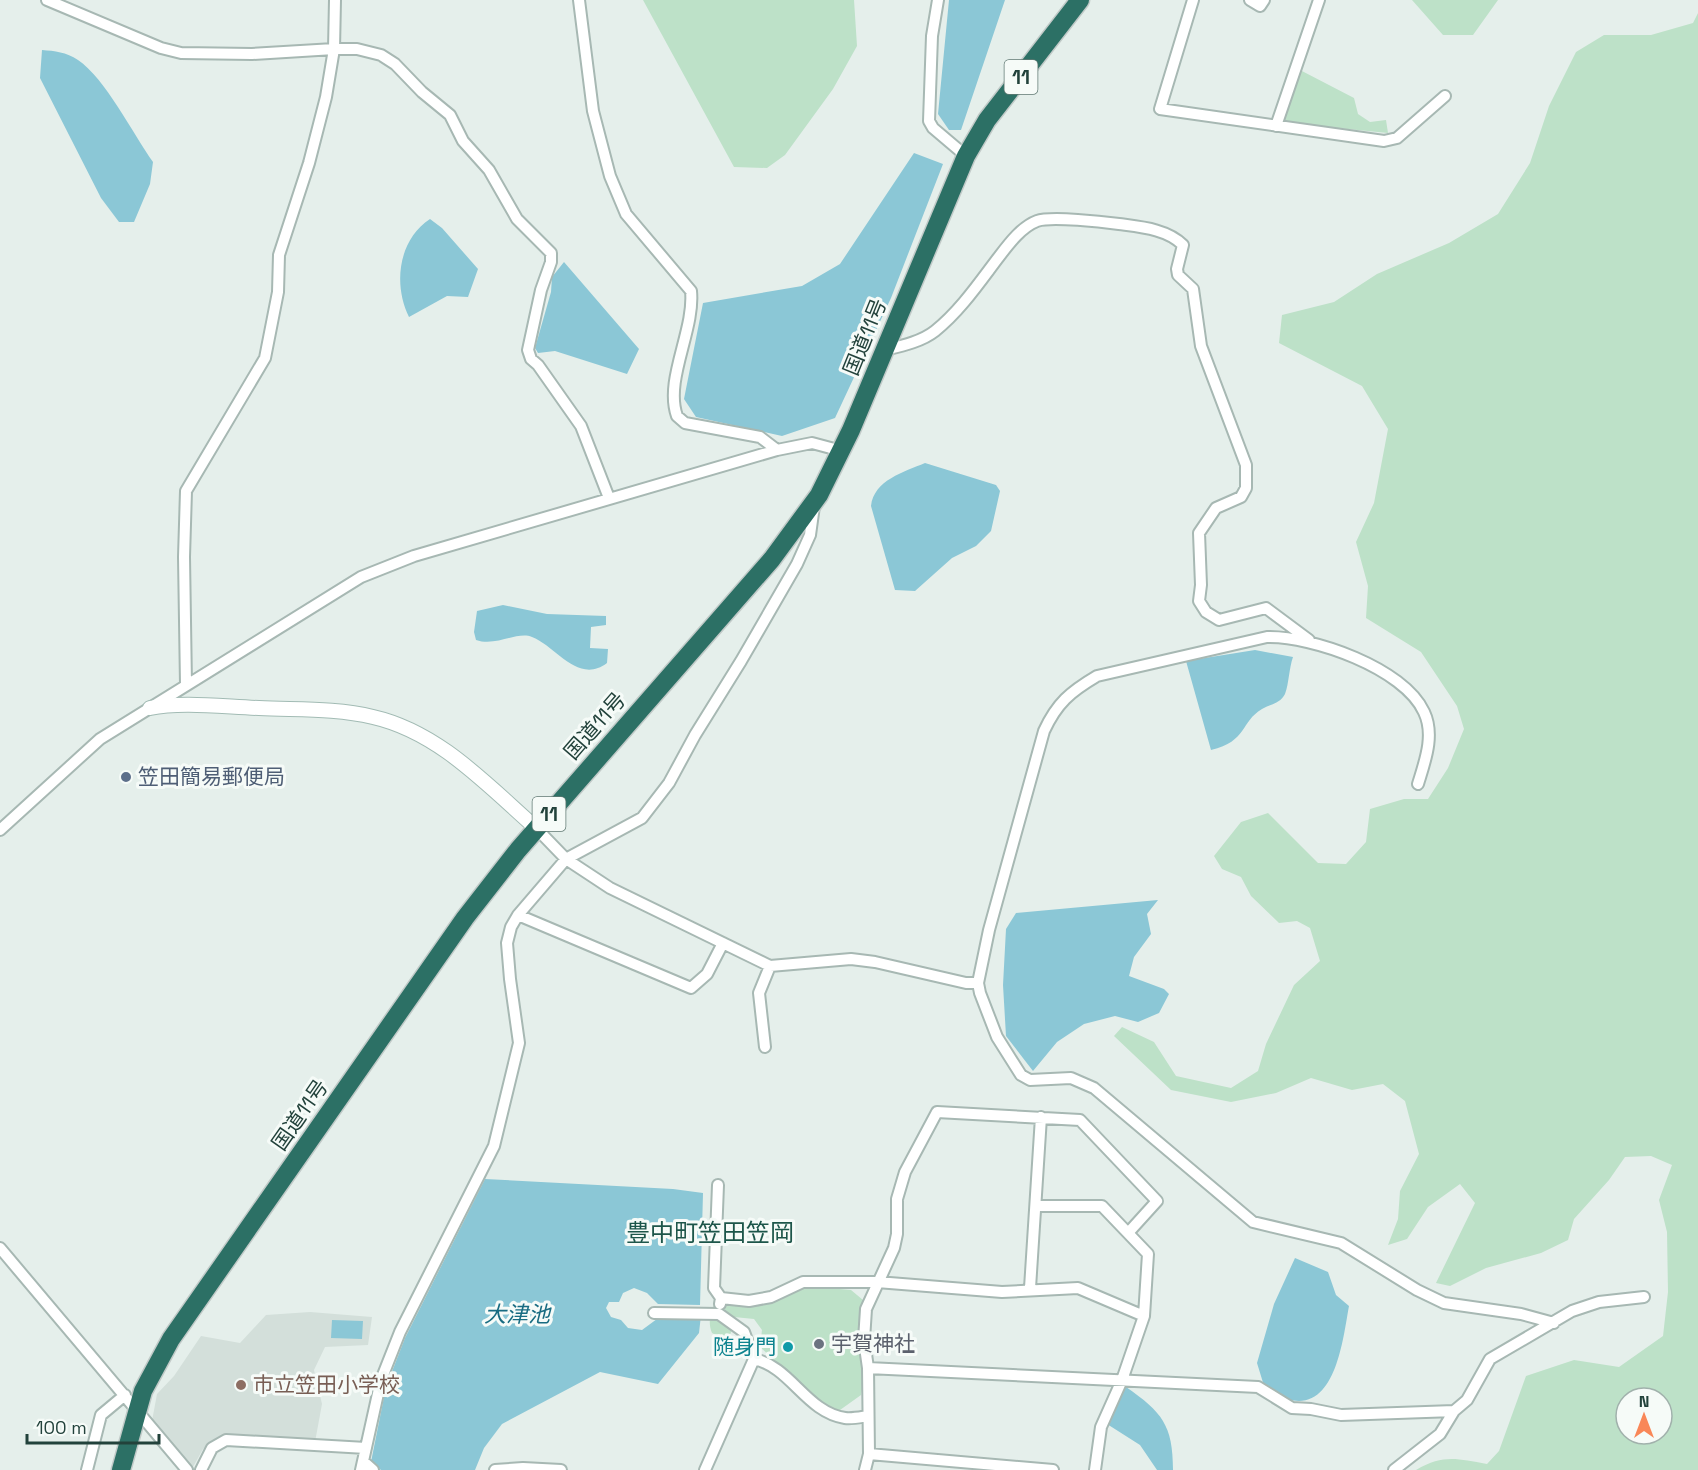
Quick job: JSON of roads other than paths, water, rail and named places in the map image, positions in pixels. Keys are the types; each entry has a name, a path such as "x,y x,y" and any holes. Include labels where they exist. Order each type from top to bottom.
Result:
{"highway":[{"name":"国道11号","path":"121,1470 131,1402 150,1376 176,1331 465,918 536,828 772,559 814,501 842,451 966,156 987,120 1080,0"}],"street":[{"path":"47,0 161,48 181,53 252,54 357,49 381,55 395,64 422,92 450,115 468,150 489,170 517,219 551,253 551,262 541,290 528,350 531,359 538,365 581,426 609,498"},
{"path":"186,685 184,557 186,491 266,358 278,292 279,255 317,133 334,49 335,0"},
{"path":"579,0 593,111 610,176 626,214 691,291 693,307 674,395 677,416 685,423 760,437 777,450"},
{"path":"938,0 932,36 929,121 933,128 966,156"},
{"path":"1193,0 1160,109 1384,141 1397,138 1446,96"},
{"path":"1250,0 1260,6 1264,0"},
{"path":"1276,126 1319,0"},
{"path":"884,350 917,340 935,331 965,300 1020,232 1038,220 1097,221 1142,228 1177,238 1183,245 1177,269 1178,275 1193,289 1196,326 1202,346 1246,465 1246,489 1241,497 1216,508 1199,533 1202,585 1199,601 1206,612 1219,620 1266,608 1317,646"},
{"path":"0,830 100,739 361,577 414,556 777,450 812,443 842,451"},
{"path":"374,1470 362,1466 381,1380 400,1332 494,1146 519,1043 507,943 518,915 566,859 642,818 669,783 797,564 810,535 814,501"},
{"path":"1418,784 1427,756 1429,734 1425,713 1416,698 1380,669 1352,656 1285,636 1267,637 1097,676 1066,698 1055,709 1044,732 992,921 978,983 997,1037 1021,1075 1030,1080 1079,1079 1094,1088 1253,1222 1341,1243 1417,1290 1444,1303 1521,1314 1554,1323"},
{"path":"150,708 239,708 329,712 373,717 403,727 432,741 458,759 536,828 566,859 610,888 770,966 850,959 876,962 966,983 978,983"},
{"path":"518,915 692,988 707,974 723,944"},
{"path":"765,1047 759,993 770,966"},
{"path":"865,1470 868,1454 868,1368 864,1340 867,1309 894,1248 897,1234 897,1199 905,1172 937,1112 1080,1120 1157,1201 1128,1233"},
{"path":"1030,1288 1041,1117"},
{"path":"718,1185 714,1288 721,1298 719,1314"},
{"path":"1036,1206 1102,1206 1148,1254 1144,1316 1122,1380 1101,1427 1095,1470"},
{"path":"0,1248 187,1470"},
{"path":"721,1298 749,1301 771,1297 803,1282 877,1282 1002,1292 1030,1288 1078,1288 1144,1316"},
{"path":"1394,1470 1440,1434 1454,1411 1467,1400 1490,1359 1572,1311 1599,1302 1644,1297"},
{"path":"654,1312 719,1314 744,1332 754,1359 705,1470"},
{"path":"754,1359 781,1370 804,1394 829,1413 845,1419 868,1416"},
{"path":"868,1368 1258,1387 1292,1408 1341,1415 1454,1411"},
{"path":"87,1470 101,1415 131,1402"},
{"path":"201,1470 212,1448 226,1440 366,1448"},
{"path":"868,1454 1053,1470"},
{"path":"495,1470 523,1468 561,1470"}],"water":[{"path":"949,0 1005,0 961,130 949,130 938,114"},
{"path":"42,50 69,55 88,68 108,93 153,162 150,184 134,222 119,222 101,198 40,78"},
{"path":"914,153 943,164 891,298 835,418 782,436 696,417 684,399 703,303 802,286 840,264"},
{"path":"430,219 442,228 478,269 468,297 447,296 409,317 401,291 402,264 411,239"},
{"path":"564,262 639,349 627,374 555,351 538,353 535,348 551,292 552,277"},
{"path":"925,463 996,485 1000,491 991,531 976,546 952,558 915,591 895,590 871,506 873,497 891,478"},
{"path":"503,605 547,614 606,616 606,625 591,627 590,648 608,649 607,663 596,669 577,667 532,637 520,636 491,642 476,640 474,632 477,611"},
{"path":"1255,650 1293,657 1285,694 1278,702 1255,714 1231,742 1211,750 1186,661"},
{"path":"1158,900 1147,914 1151,934 1134,957 1129,976 1164,989 1169,994 1159,1013 1138,1022 1115,1016 1084,1024 1057,1042 1033,1071 1006,1036 1003,985 1006,929 1016,913"},
{"name":"大津池","path":"485,1179 673,1189 703,1193 700,1305 658,1304 647,1293 634,1288 623,1293 619,1302 609,1302 606,1308 611,1317 621,1320 628,1328 642,1330 661,1316 701,1315 699,1333 658,1384 600,1372 502,1424 484,1448 475,1470 381,1470 371,1462 386,1387 405,1338"},
{"path":"1295,1258 1328,1272 1336,1295 1349,1306 1340,1353 1327,1385 1317,1395 1303,1401 1287,1399 1265,1389 1257,1363 1274,1304"},
{"path":"332,1320 363,1321 362,1339 331,1338"},
{"path":"1126,1387 1149,1404 1163,1421 1171,1442 1173,1470 1157,1470 1140,1445 1107,1424"}],"place":[{"name":"笠田簡易郵便局","path":"126,777"},
{"name":"宇賀神社","path":"819,1344"},
{"name":"随身門","path":"788,1347"},
{"name":"市立笠田小学校","path":"241,1385"}],"district":[{"name":"豊中町笠田笠岡","path":"710,1233"}]}
